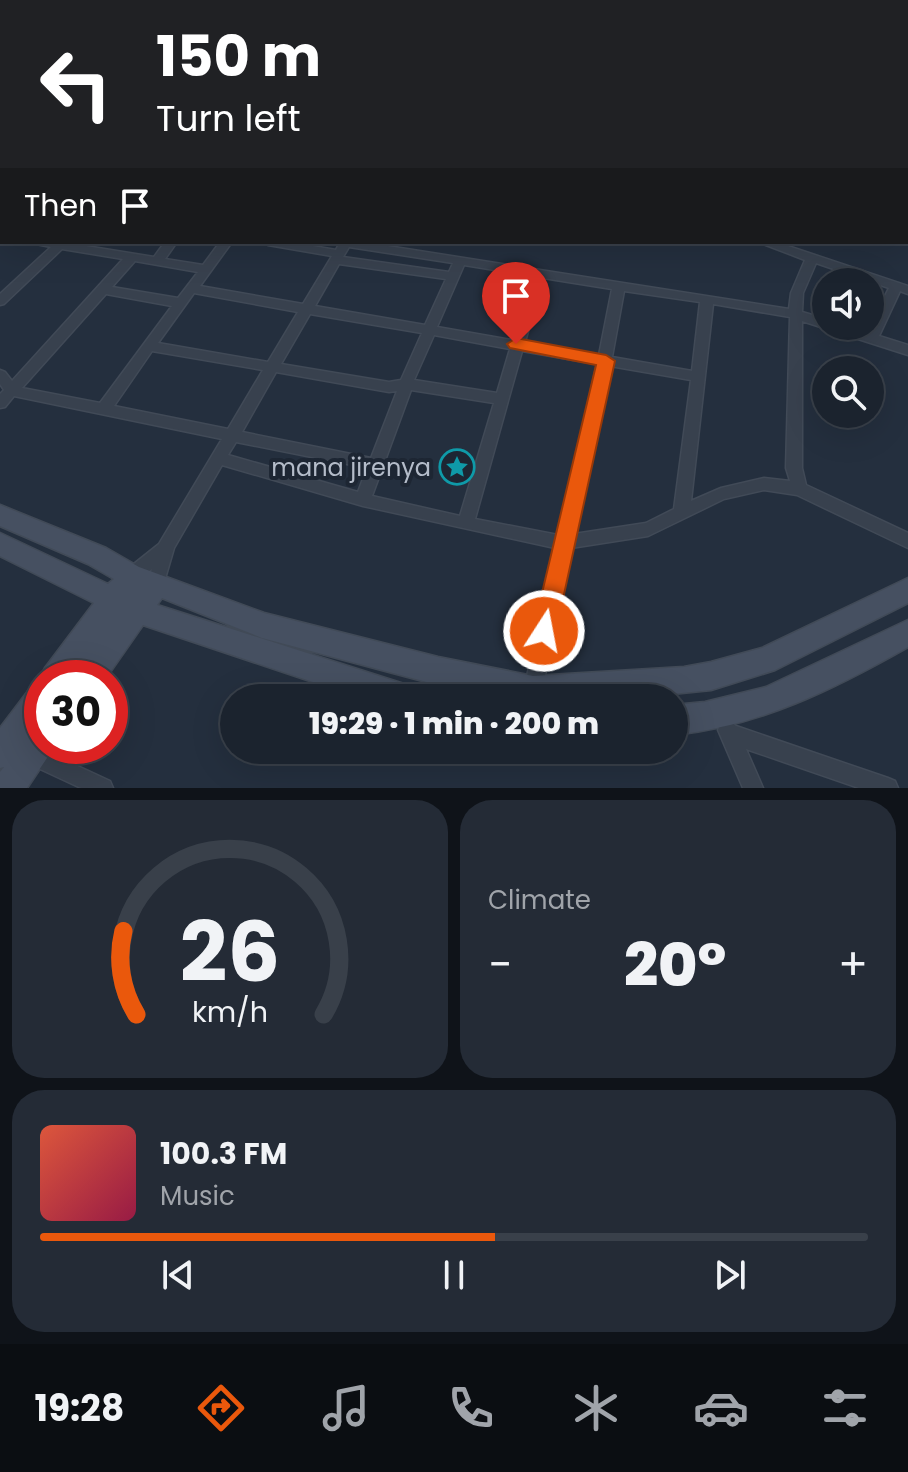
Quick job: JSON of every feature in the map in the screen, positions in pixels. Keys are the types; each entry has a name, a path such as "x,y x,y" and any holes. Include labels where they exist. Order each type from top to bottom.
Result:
{"main road":[{"path":"0,515 97,556 144,580 262,625 438,671 503,684"},
{"path":"0,544 138,611 361,684"},
{"path":"68,660 111,599 144,580"},
{"path":"102,660 138,611 144,580"},
{"path":"634,684 684,681 765,661 908,590"},
{"path":"688,721 727,723 908,633"},
{"path":"8,788 18,741"}],"street":[{"path":"2,298 48,244"},
{"path":"64,244 94,246 131,258 205,269"},
{"path":"156,262 170,244"},
{"path":"104,409 224,244"},
{"path":"286,244 460,261 707,299 812,319"},
{"path":"770,244 902,288 884,317"},
{"path":"342,250 453,276"},
{"path":"144,580 342,250"},
{"path":"0,403 131,258"},
{"path":"799,489 794,468 794,301 812,258"},
{"path":"363,500 406,384 460,261"},
{"path":"466,524 538,273"},
{"path":"534,684 562,543 593,426 619,286"},
{"path":"101,289 181,303"},
{"path":"192,289 699,377"},
{"path":"682,512 707,299"},
{"path":"877,340 908,350"},
{"path":"149,346 389,387 406,384 501,399"},
{"path":"0,375 13,391 374,464"},
{"path":"219,458 363,500 562,543 648,529 750,485 799,489 908,541"},
{"path":"144,580 166,547"},
{"path":"727,723 753,788"},
{"path":"727,723 888,788"},
{"path":"18,741 103,788"}],"place":[{"name":"mana jirenya","path":"457,467"}],"route":[{"path":"516,344 606,361 544,631"}]}
